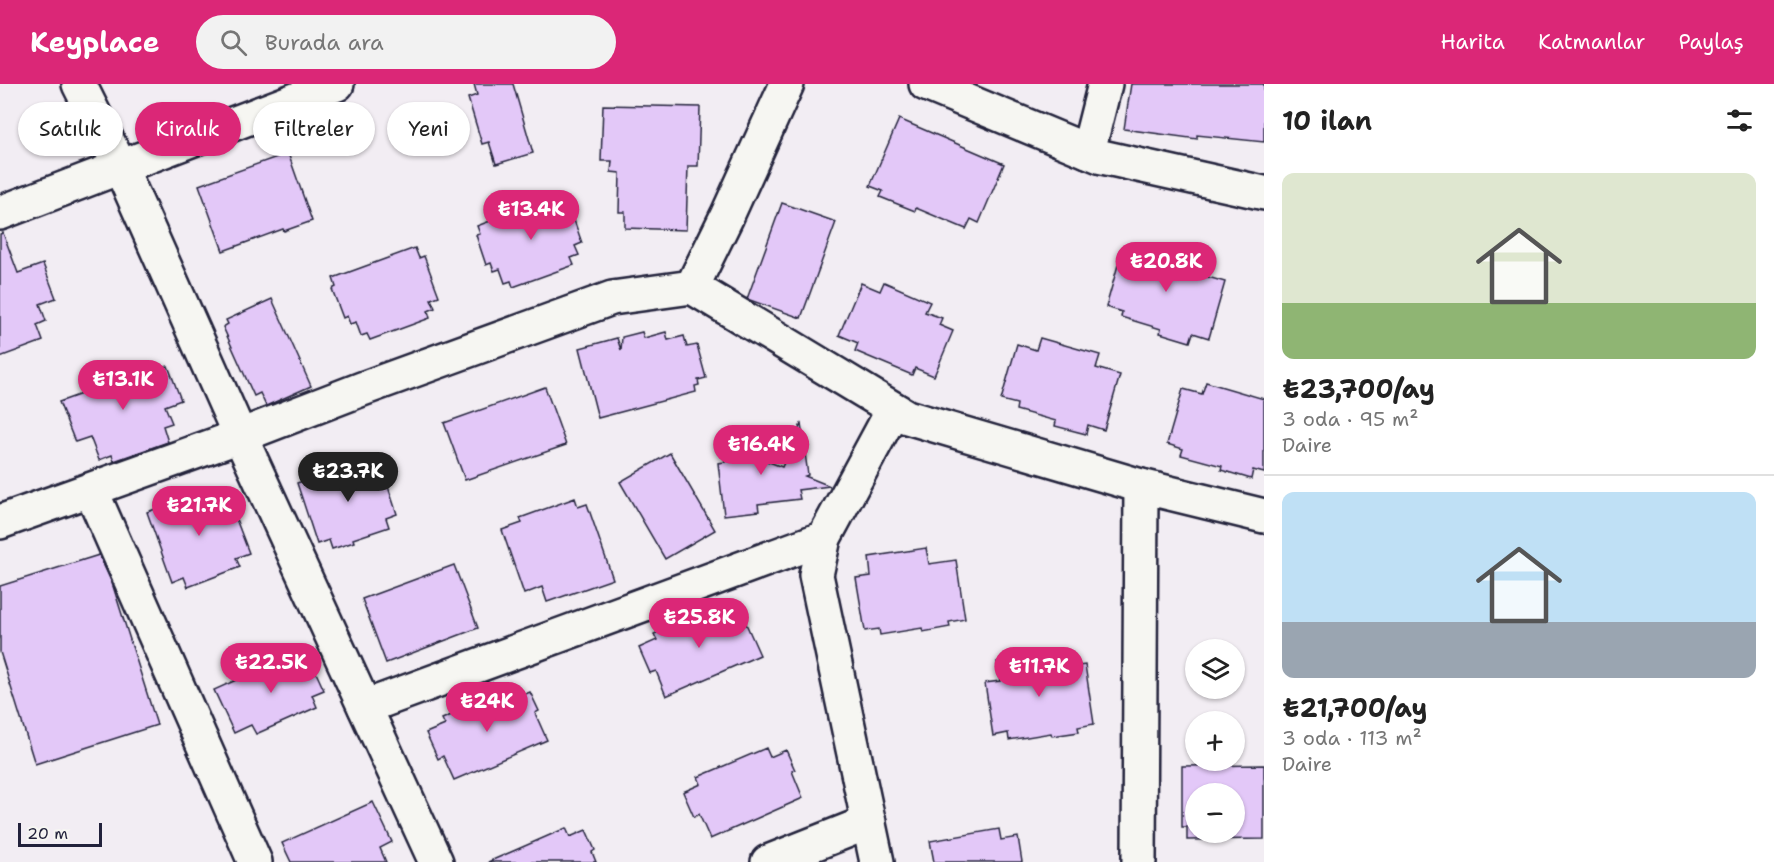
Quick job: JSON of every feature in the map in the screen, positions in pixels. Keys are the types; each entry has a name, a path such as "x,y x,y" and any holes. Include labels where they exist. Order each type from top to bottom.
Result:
{"street":[{"path":"79,84 120,166 240,436 436,862"},
{"path":"0,213 337,84"},
{"path":"692,287 787,84"},
{"path":"926,84 1102,157 1264,193"},
{"path":"1088,151 1105,84"},
{"path":"0,522 612,298 692,287 907,417 1141,486 1264,516"},
{"path":"877,862 816,575 824,538 893,410"},
{"path":"1139,862 1141,486"},
{"path":"91,490 255,862"},
{"path":"365,707 824,538"},
{"path":"768,862 869,822"}],"building":[{"path":"474,84 513,84 533,153 496,164 489,142 482,144 468,98 477,95"},
{"path":"1131,84 1264,84 1264,142 1197,135 1197,139 1124,129"},
{"path":"603,105 700,107 698,166 688,166 686,230 625,228 625,212 619,212 620,173 611,172 612,161 601,161"},
{"path":"899,119 1004,164 979,223 971,219 966,229 916,208 915,211 880,197 883,191 870,186"},
{"path":"280,156 289,156 312,221 223,251 199,185"},
{"path":"559,195 563,205 568,203 582,243 575,246 579,255 571,258 574,265 513,287 511,281 505,283 500,269 494,271 491,263 486,265 476,235 480,234 477,226"},
{"path":"782,203 836,222 801,318 747,299"},
{"path":"3,233 18,273 43,264 56,298 40,304 46,321 37,325 43,341 0,357 0,234"},
{"path":"1145,245 1204,262 1201,275 1225,282 1209,338 1193,333 1190,342 1160,333 1161,329 1121,317 1122,312 1106,307 1122,251 1141,257"},
{"path":"415,248 419,258 424,256 439,296 431,299 435,308 428,311 430,318 370,340 367,334 361,336 356,322 350,324 347,316 343,318 332,289 336,287 333,278"},
{"path":"884,282 930,302 925,312 942,318 939,325 953,331 934,376 915,368 912,375 855,351 858,343 839,335 861,283 880,291"},
{"path":"272,299 311,386 266,406 260,393 254,396 223,327 228,324 226,320"},
{"path":"642,332 644,338 666,332 668,340 684,336 687,347 697,345 706,378 698,380 699,385 695,386 696,392 598,418 580,348 617,338 621,350 622,337"},
{"path":"1040,338 1100,355 1096,368 1120,375 1104,430 1088,425 1086,434 1055,426 1056,421 1016,410 1017,404 1001,400 1017,344 1036,350"},
{"path":"138,362 143,375 168,366 181,400 165,406 172,423 163,426 168,442 114,461 112,455 99,460 90,437 75,442 59,402 87,392 83,383"},
{"path":"1206,382 1264,399 1264,473 1253,470 1251,479 1221,470 1222,466 1181,455 1183,449 1167,444 1183,389 1202,394"},
{"path":"545,387 566,445 465,480 444,423"},
{"path":"801,424 808,475 805,476 830,486 798,490 800,499 758,504 759,511 724,515 718,463 725,462 722,440 758,436 751,455 782,467"},
{"path":"670,453 715,530 665,559 620,482"},
{"path":"378,456 397,514 386,518 389,527 332,549 329,540 317,544 297,483"},
{"path":"223,485 249,553 236,558 240,567 188,587 184,577 172,582 147,512"},
{"path":"575,498 578,507 587,504 613,579 547,602 542,587 524,594 502,530 522,523 520,518"},
{"path":"926,548 929,564 956,560 965,619 949,622 950,627 923,632 922,628 880,635 879,629 865,631 856,578 871,576 869,557"},
{"path":"99,555 112,583 157,725 35,764 0,652 0,586"},
{"path":"454,565 478,628 386,663 362,599"},
{"path":"722,604 726,614 739,608 760,655 666,696 656,671 650,673 639,648 657,640 654,634"},
{"path":"305,649 324,690 312,695 317,707 256,734 251,725 234,733 214,690"},
{"path":"1055,653 1058,669 1085,665 1094,724 1078,727 1079,732 1052,736 1051,733 1009,740 1008,733 993,736 985,683 1000,681 997,662"},
{"path":"510,690 514,699 530,692 539,711 535,713 547,740 454,780 443,756 438,759 426,733 445,725 442,719"},
{"path":"766,748 770,757 786,750 795,770 792,771 803,798 710,839 699,814 694,817 683,792 701,784 698,777"},
{"path":"1245,765 1264,765 1264,839 1245,839 1245,783 1185,783 1185,827 1182,827 1182,766 1185,766 1185,771 1245,771"},
{"path":"373,802 392,842 380,848 386,862 291,862 282,843"},
{"path":"566,828 570,837 586,830 595,850 592,852 596,862 488,862"},
{"path":"999,829 1001,840 1018,837 1022,862 934,862 930,841"}]}
